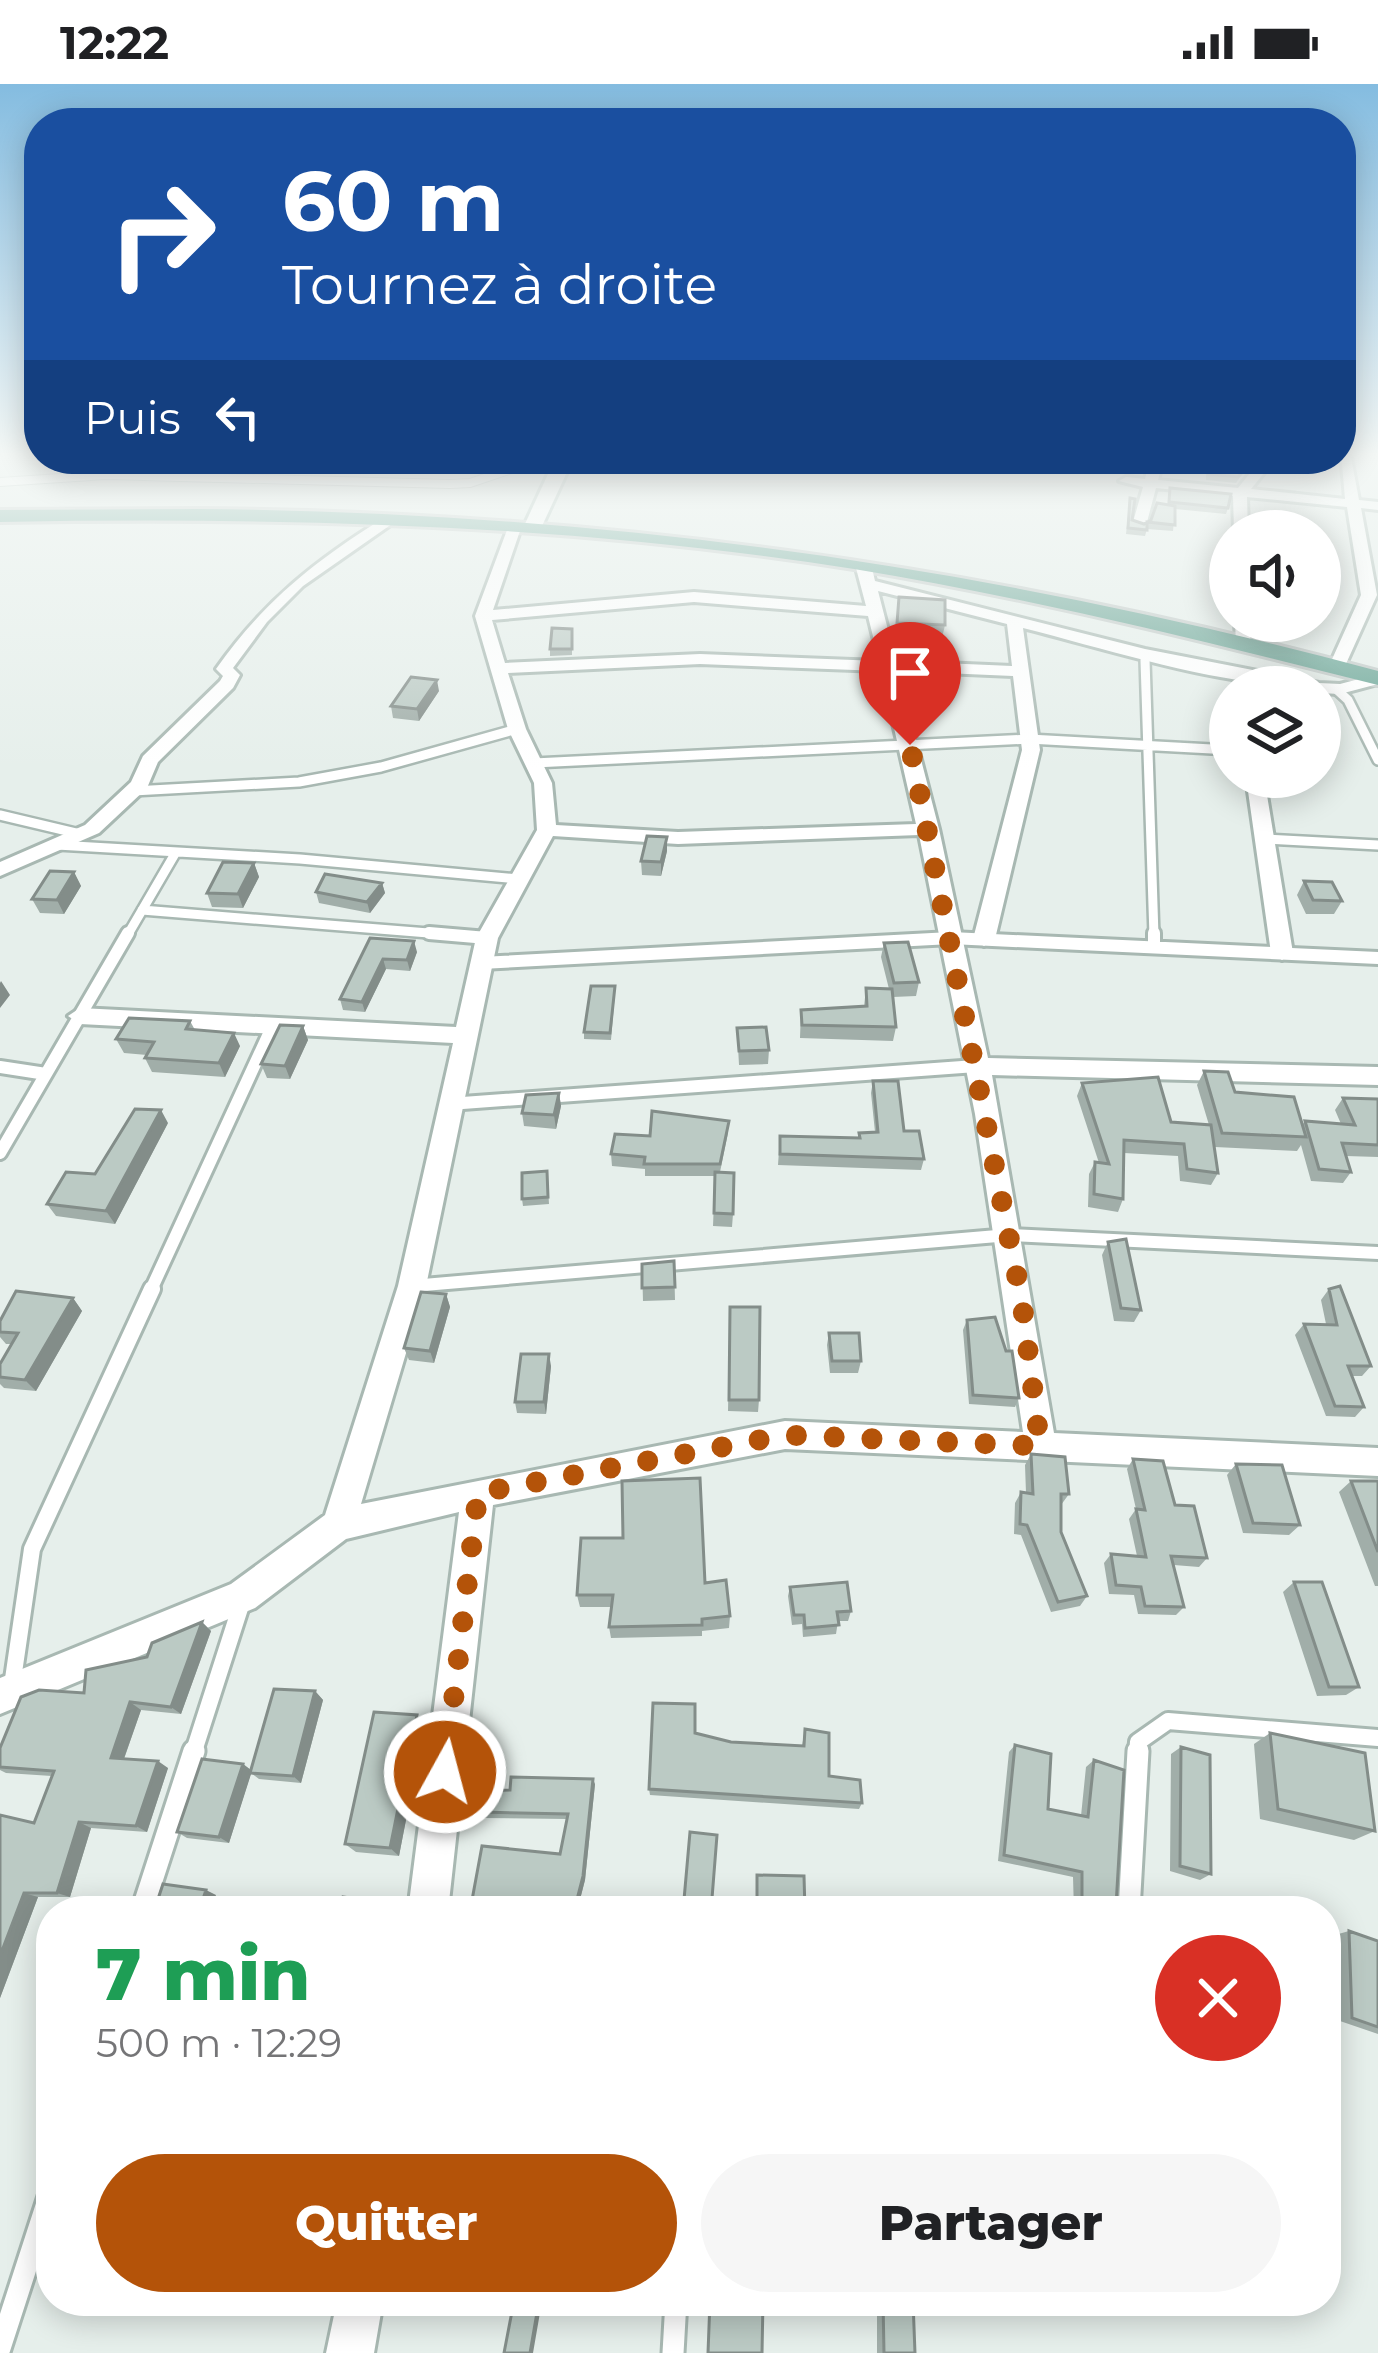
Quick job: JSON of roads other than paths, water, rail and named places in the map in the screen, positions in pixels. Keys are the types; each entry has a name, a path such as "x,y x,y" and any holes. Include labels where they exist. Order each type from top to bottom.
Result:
{"main road":[{"path":"742,558 998,590 1244,644 1292,666"},
{"path":"1341,681 1378,678"}],"street":[{"path":"0,869 92,829 133,791 150,760 227,684 232,675 224,669 260,615 301,575 329,558"},
{"path":"338,1526 412,1286 487,938 547,830 543,783 517,729 483,616 509,558"},
{"path":"1335,666 1369,595 1362,558"},
{"path":"866,576 910,745 951,938 1009,1235 1040,1446"},
{"path":"866,576 1209,672"},
{"path":"483,616 694,597 875,612"},
{"path":"984,939 1031,750 1014,619"},
{"path":"499,668 700,658 1021,671"},
{"path":"1258,798 1282,953"},
{"path":"547,830 678,838 929,829"},
{"path":"80,1016 463,1035"},
{"path":"976,1066 1378,1076"},
{"path":"6,1694 243,1596 338,1526 478,1493 785,1435 1378,1462"},
{"path":"430,1896 478,1493"},
{"path":"350,2353 357,2316"}],"lane":[{"path":"1145,654 1154,947"},
{"path":"1341,694 1378,760"},
{"path":"133,791 299,782 381,766 517,729"},
{"path":"533,763 1029,739 1209,749"},
{"path":"0,815 80,834"},
{"path":"1264,839 1378,845"},
{"path":"53,845 518,880"},
{"path":"0,1153 176,852"},
{"path":"142,910 487,938"},
{"path":"481,963 951,938 1378,958"},
{"path":"6,1694 32,1549 273,1025"},
{"path":"449,1104 976,1066"},
{"path":"0,1067 46,1074"},
{"path":"412,1286 1009,1235 1378,1253"},
{"path":"147,1896 243,1596"},
{"path":"1130,1896 1138,1742 1168,1721 1378,1738"},
{"path":"0,2348 36,2237"},
{"path":"673,2353 675,2316"}]}
